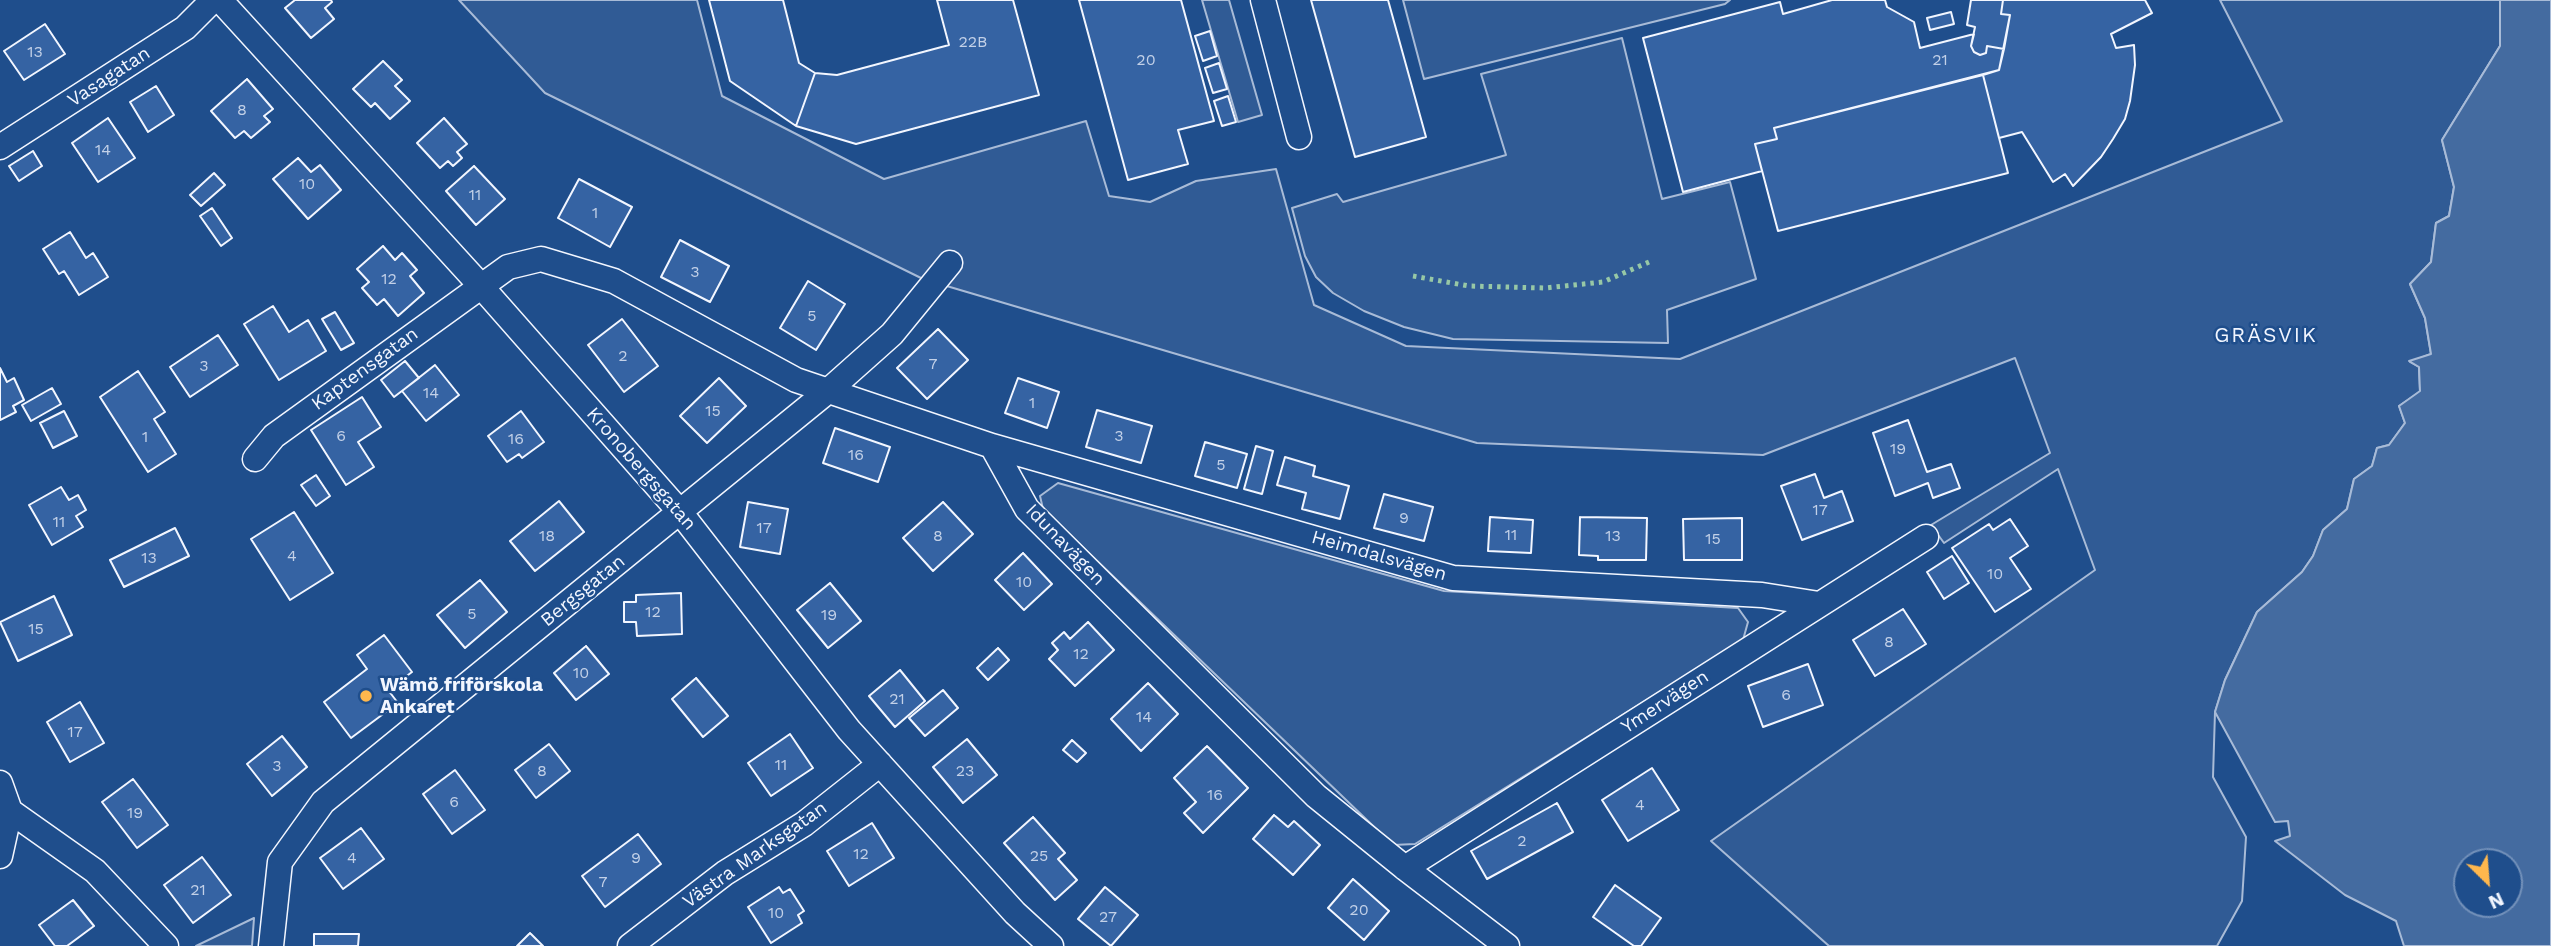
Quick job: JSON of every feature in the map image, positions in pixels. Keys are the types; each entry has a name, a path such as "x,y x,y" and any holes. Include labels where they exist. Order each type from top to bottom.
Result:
{"street":[{"name":"Vasagatan","path":"0,147 185,27 213,0"},
{"name":"Kronobergsgatan","path":"220,0 480,285 680,512 849,730 1015,913 1051,946"},
{"path":"1263,0 1299,137"},
{"path":"480,285 508,267 541,259 614,281 796,380 992,446"},
{"name":"Bergsgatan","path":"271,946 280,862 323,802 828,391 892,334 950,263"},
{"name":"Kaptensgatan","path":"256,459 274,436 480,285"},
{"name":"Heimdalsvägen","path":"992,446 1453,578 1762,595 1819,604"},
{"name":"Idunavägen","path":"992,446 1027,509 1316,796 1507,946"},
{"name":"Ymervägen","path":"1405,868 1927,537"},
{"name":"Västra Marksgatan","path":"636,944 724,873 804,824 880,764"},
{"path":"0,783 10,811 0,856"},
{"path":"10,811 95,871 166,946"}],"shaded area":[{"path":"459,0 697,0 722,96 884,179 1086,121 1109,196 1150,202 1196,181 1276,169 1314,305 1406,346 1680,359 2282,121 2220,0 2500,0 2501,25 2500,46 2442,140 2454,187 2449,216 2436,223 2431,262 2410,284 2425,318 2431,354 2410,362 2419,367 2420,392 2399,406 2405,423 2389,445 2377,448 2372,466 2354,479 2347,509 2323,530 2313,556 2302,572 2257,612 2225,680 2215,712 2213,777 2246,837 2242,901 2217,946 1829,946 1711,841 2095,570 2058,469 1944,543 1931,525 2050,453 2015,358 1763,455 1477,443 923,279 545,93"},
{"path":"1202,0 1229,0 1262,115 1238,122"},
{"path":"1403,0 1730,0 1725,4 1424,79"},
{"path":"2500,0 2551,0 2551,946 2404,946 2396,921 2345,895 2275,841 2290,836 2288,821 2275,822 2215,712 2225,680 2257,612 2302,572 2313,556 2323,530 2347,509 2354,479 2372,466 2377,448 2389,445 2405,423 2399,406 2420,391 2419,367 2409,361 2431,354 2425,318 2410,284 2431,262 2436,223 2449,216 2454,187 2442,140 2500,46"},
{"path":"1622,38 1662,199 1730,182 1756,279 1667,310 1668,343 1453,339 1404,327 1364,311 1333,293 1316,277 1305,256 1292,208 1337,194 1343,202 1506,155 1481,74"},
{"path":"1058,483 1444,591 1738,608 1748,622 1743,640 1415,844 1393,845 1043,509 1040,496"},
{"path":"254,918 252,946 196,946"}],"building":[{"path":"295,0 331,0 325,8 334,19 311,38 285,8"},
{"path":"709,0 783,0 799,63 815,73 796,126 730,81"},
{"path":"937,0 1013,0 1039,95 856,144 796,126 815,73 837,75 949,45"},
{"path":"1079,0 1181,0 1214,121 1178,130 1188,164 1128,180"},
{"path":"1311,0 1388,0 1426,137 1355,157"},
{"path":"1832,0 1885,0 1887,7 1914,22 1920,48 1974,34 1971,46 1974,52 1980,55 1986,53 1987,46 2004,49 1999,70 1774,128 1777,139 1755,144 1762,171 1683,192 1643,38 1780,2 1783,14"},
{"path":"1971,0 2003,0 2001,14 2010,15 2004,49 1987,46 1986,53 1980,55 1974,52 1971,46 1975,27 1967,25"},
{"path":"2003,0 2145,0 2152,13 2111,34 2116,48 2134,45 2135,65 2130,101 2125,119 2101,157 2073,186 2065,174 2053,182 2022,132 1999,138 1983,75 1999,70 2010,15 2001,14"},
{"path":"1951,12 1954,24 1930,30 1927,18"},
{"path":"45,24 65,54 24,80 4,51"},
{"path":"1210,31 1217,56 1203,61 1195,36"},
{"path":"383,61 402,80 395,86 410,101 390,119 375,103 371,107 353,89"},
{"path":"1219,63 1227,89 1213,93 1205,68"},
{"path":"1983,75 2008,173 1778,231 1755,144 1777,139 1774,128"},
{"path":"247,79 273,109 264,116 270,122 251,138 244,131 235,138 211,111"},
{"path":"156,86 174,115 148,132 130,102"},
{"path":"1228,96 1236,122 1222,126 1214,101"},
{"path":"108,118 135,158 98,182 72,143"},
{"path":"444,118 467,144 457,152 462,158 453,166 448,161 440,168 417,143"},
{"path":"33,151 42,166 19,181 9,166"},
{"path":"298,158 311,172 320,165 341,190 308,219 273,179"},
{"path":"474,166 505,199 476,225 446,191"},
{"path":"214,173 225,185 201,206 190,195"},
{"path":"579,179 632,207 610,247 558,218"},
{"path":"212,208 232,238 221,246 200,216"},
{"path":"70,232 86,258 93,253 108,277 79,295 64,271 59,274 43,249"},
{"path":"680,240 729,266 710,302 661,277"},
{"path":"383,246 395,260 402,253 417,270 410,276 424,293 398,316 384,299 377,305 362,288 369,282 357,269"},
{"path":"808,281 845,304 816,350 780,328"},
{"path":"273,306 289,332 308,320 326,351 279,380 244,324"},
{"path":"335,312 354,343 341,350 322,319"},
{"path":"622,319 658,366 624,392 588,345"},
{"path":"938,329 968,360 927,399 897,368"},
{"path":"218,335 238,365 190,397 170,367"},
{"path":"405,361 419,378 394,397 381,380"},
{"path":"435,365 459,395 426,421 402,391"},
{"path":"0,368 7,382 14,378 24,400 13,406 16,412 0,420"},
{"path":"138,371 165,412 154,419 176,454 148,472 100,397"},
{"path":"719,378 746,406 707,443 680,416"},
{"path":"1018,378 1059,392 1047,428 1005,413"},
{"path":"52,388 61,404 31,421 22,405"},
{"path":"362,397 381,427 358,442 374,467 346,485 311,430"},
{"path":"1097,410 1152,426 1141,463 1086,447"},
{"path":"64,411 77,436 53,448 40,423"},
{"path":"521,411 544,442 522,458 519,454 507,462 488,436"},
{"path":"1908,420 1927,472 1951,464 1960,488 1933,498 1928,483 1895,496 1873,433"},
{"path":"835,428 890,447 878,482 823,463"},
{"path":"1205,442 1247,454 1237,488 1195,476"},
{"path":"1256,446 1273,451 1262,494 1244,489"},
{"path":"1285,457 1315,466 1313,476 1349,486 1340,519 1302,509 1306,493 1277,485"},
{"path":"1815,474 1824,498 1842,491 1853,521 1802,540 1781,486"},
{"path":"316,475 330,496 316,506 301,485"},
{"path":"61,487 69,500 78,495 86,510 76,516 83,527 52,545 29,505"},
{"path":"1384,494 1433,507 1424,541 1374,528"},
{"path":"559,501 584,532 535,571 510,541"},
{"path":"748,502 788,509 780,554 740,547"},
{"path":"943,502 973,534 933,571 903,538"},
{"path":"294,512 333,573 290,600 251,539"},
{"path":"1490,517 1533,520 1531,553 1488,551"},
{"path":"1580,517 1647,518 1646,560 1598,560 1598,556 1579,555"},
{"path":"1742,518 1742,560 1684,560 1683,519"},
{"path":"2010,519 2028,546 2010,558 2031,589 1995,612 1952,548 1989,524 1993,530"},
{"path":"175,528 189,556 124,587 110,560"},
{"path":"1023,553 1052,584 1024,610 995,580"},
{"path":"1952,556 1969,583 1944,599 1927,572"},
{"path":"480,580 507,612 465,648 437,615"},
{"path":"830,583 861,621 828,648 797,610"},
{"path":"681,593 682,634 637,636 636,622 624,622 624,602 636,602 636,595"},
{"path":"54,596 72,635 18,661 0,622"},
{"path":"1903,609 1926,644 1875,676 1853,640"},
{"path":"1088,622 1114,650 1075,686 1049,659 1058,650 1052,643 1064,632 1070,639"},
{"path":"384,635 412,672 388,690 398,703 351,738 324,702 367,669 357,655"},
{"path":"586,646 609,674 576,700 554,673"},
{"path":"998,648 1009,660 988,680 977,668"},
{"path":"1808,664 1823,705 1763,727 1748,686"},
{"path":"900,670 925,701 895,727 869,696"},
{"path":"696,678 728,716 703,737 672,699"},
{"path":"1148,683 1178,714 1141,751 1111,719"},
{"path":"943,690 958,708 925,736 909,718"},
{"path":"80,702 104,743 70,762 47,722"},
{"path":"790,734 813,768 771,796 748,763"},
{"path":"282,736 307,767 272,796 247,764"},
{"path":"967,739 997,775 963,803 933,767"},
{"path":"1072,740 1086,753 1077,762 1063,750"},
{"path":"549,744 570,771 536,798 515,770"},
{"path":"1207,746 1248,788 1203,833 1184,813 1196,802 1174,778"},
{"path":"1652,768 1679,810 1628,841 1602,800"},
{"path":"455,770 485,810 452,834 423,794"},
{"path":"133,779 168,825 137,848 102,802"},
{"path":"1557,803 1573,832 1487,879 1471,851"},
{"path":"1274,815 1288,827 1294,821 1320,845 1293,875 1253,839"},
{"path":"1033,817 1065,853 1058,859 1077,880 1055,900 1004,843"},
{"path":"872,823 894,858 849,886 827,851"},
{"path":"361,828 384,859 343,889 320,858"},
{"path":"638,834 661,864 605,907 582,876"},
{"path":"202,857 231,895 193,923 164,885"},
{"path":"1353,879 1389,911 1364,940 1328,908"},
{"path":"1615,885 1661,918 1641,946 1634,946 1593,917"},
{"path":"779,887 783,893 790,889 804,911 798,915 802,923 771,943 748,907"},
{"path":"1105,887 1138,915 1111,946 1078,919"},
{"path":"73,900 94,926 67,946 55,946 39,925"},
{"path":"530,933 543,946 517,946"},
{"path":"314,934 359,934 358,946 314,946"}],"hedge":[{"path":"1413,276 1469,286 1545,288 1603,282 1649,262"}],"place":[{"name":"Wämö friförskola Ankaret","path":"366,696"}],"district":[{"name":"GRÄSVIK","path":"2266,336"}]}
